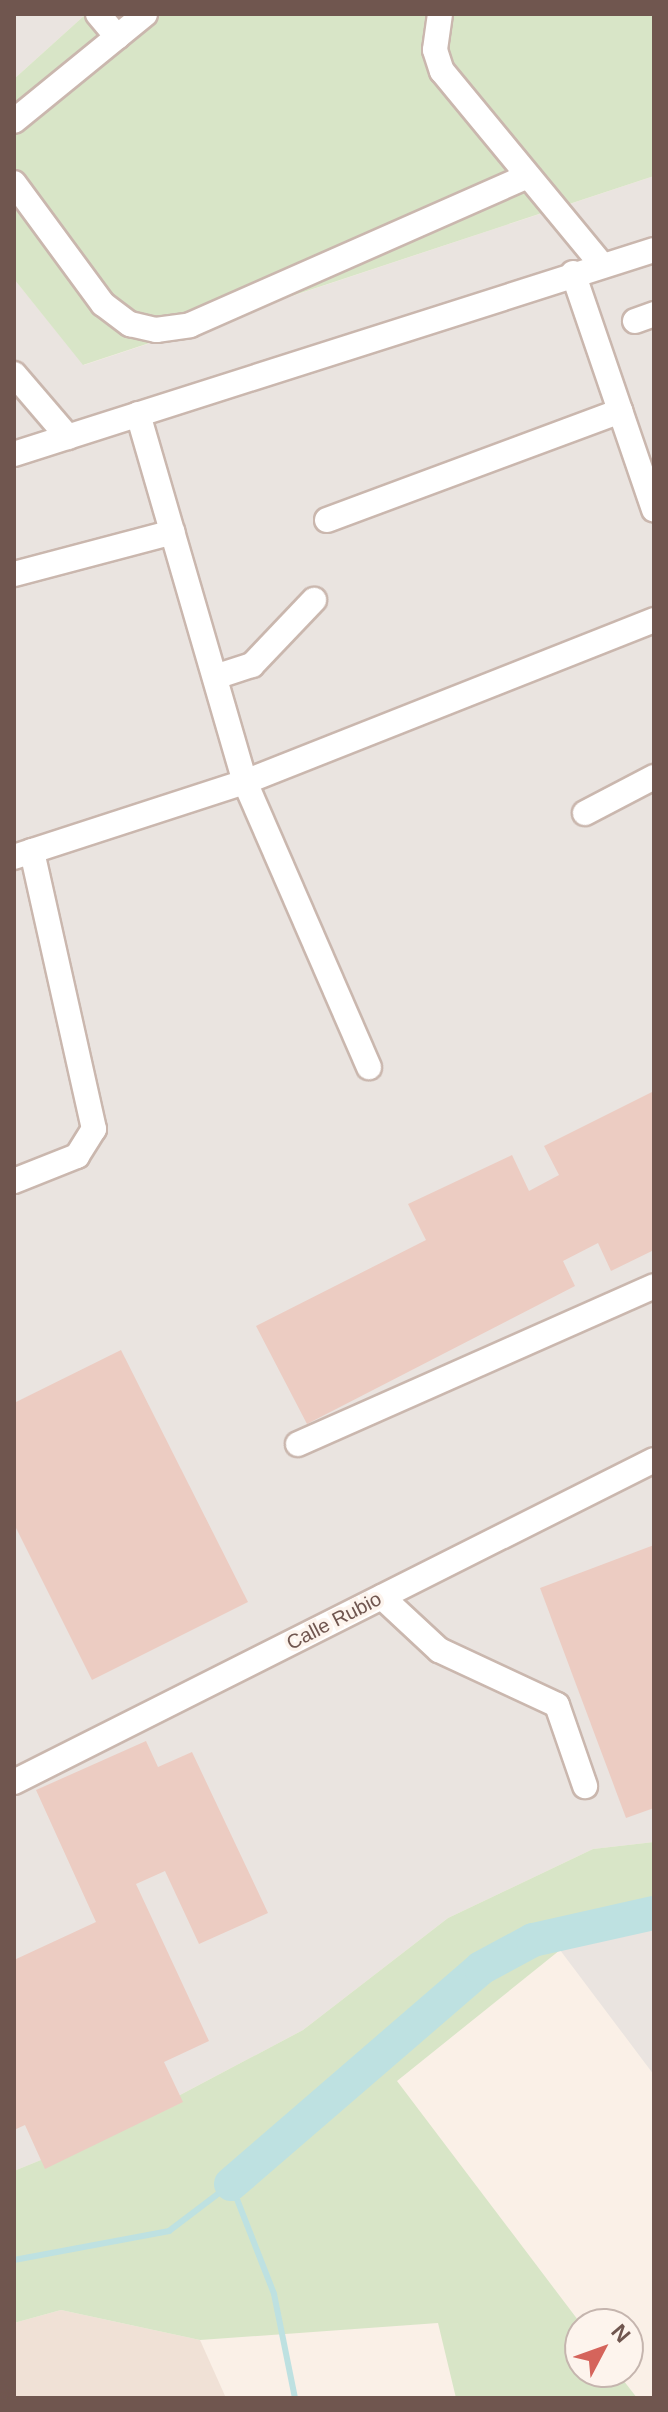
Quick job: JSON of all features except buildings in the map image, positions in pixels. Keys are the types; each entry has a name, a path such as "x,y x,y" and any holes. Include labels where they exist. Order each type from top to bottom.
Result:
{"street":[{"path":"98,14 117,37"},
{"path":"14,121 145,14"},
{"path":"440,14 435,50 442,71 525,177 602,265"},
{"path":"14,183 103,304 130,324 156,330 190,325 525,177"},
{"path":"14,454 573,273 654,250"},
{"path":"573,273 654,510"},
{"path":"14,374 68,437"},
{"path":"327,520 620,411"},
{"path":"138,414 245,782 369,1067"},
{"path":"14,574 173,532"},
{"path":"215,677 252,665 314,600"},
{"path":"14,1181 77,1156 94,1129 23,854 245,782 654,620"},
{"path":"585,813 654,777"},
{"path":"298,1444 654,1286"},
{"name":"Calle Rubio","path":"14,1782 654,1460"},
{"path":"382,1597 439,1650 557,1705 585,1786"}],"shaded area":[{"path":"14,14 86,14 14,79"},
{"path":"654,176 654,1842 593,1849 448,1918 303,2030 114,2130 14,2171 14,279 84,365"},
{"path":"654,1927 654,2075 560,1950"},
{"path":"61,2310 200,2340 226,2398 14,2398 14,2323"}],"green space":[{"path":"86,14 654,14 654,176 83,365 14,279 14,79"},
{"path":"654,1842 654,1927 560,1950 397,2081 569,2308 564,2308 564,2388 629,2388 637,2398 456,2398 438,2323 200,2340 61,2310 14,2323 14,2171 114,2130 303,2030 448,1918 593,1849"}],"waterway":[{"path":"231,2184 481,1968 533,1940 654,1913"},
{"path":"14,2260 169,2231 231,2184 274,2294 295,2398"}]}
